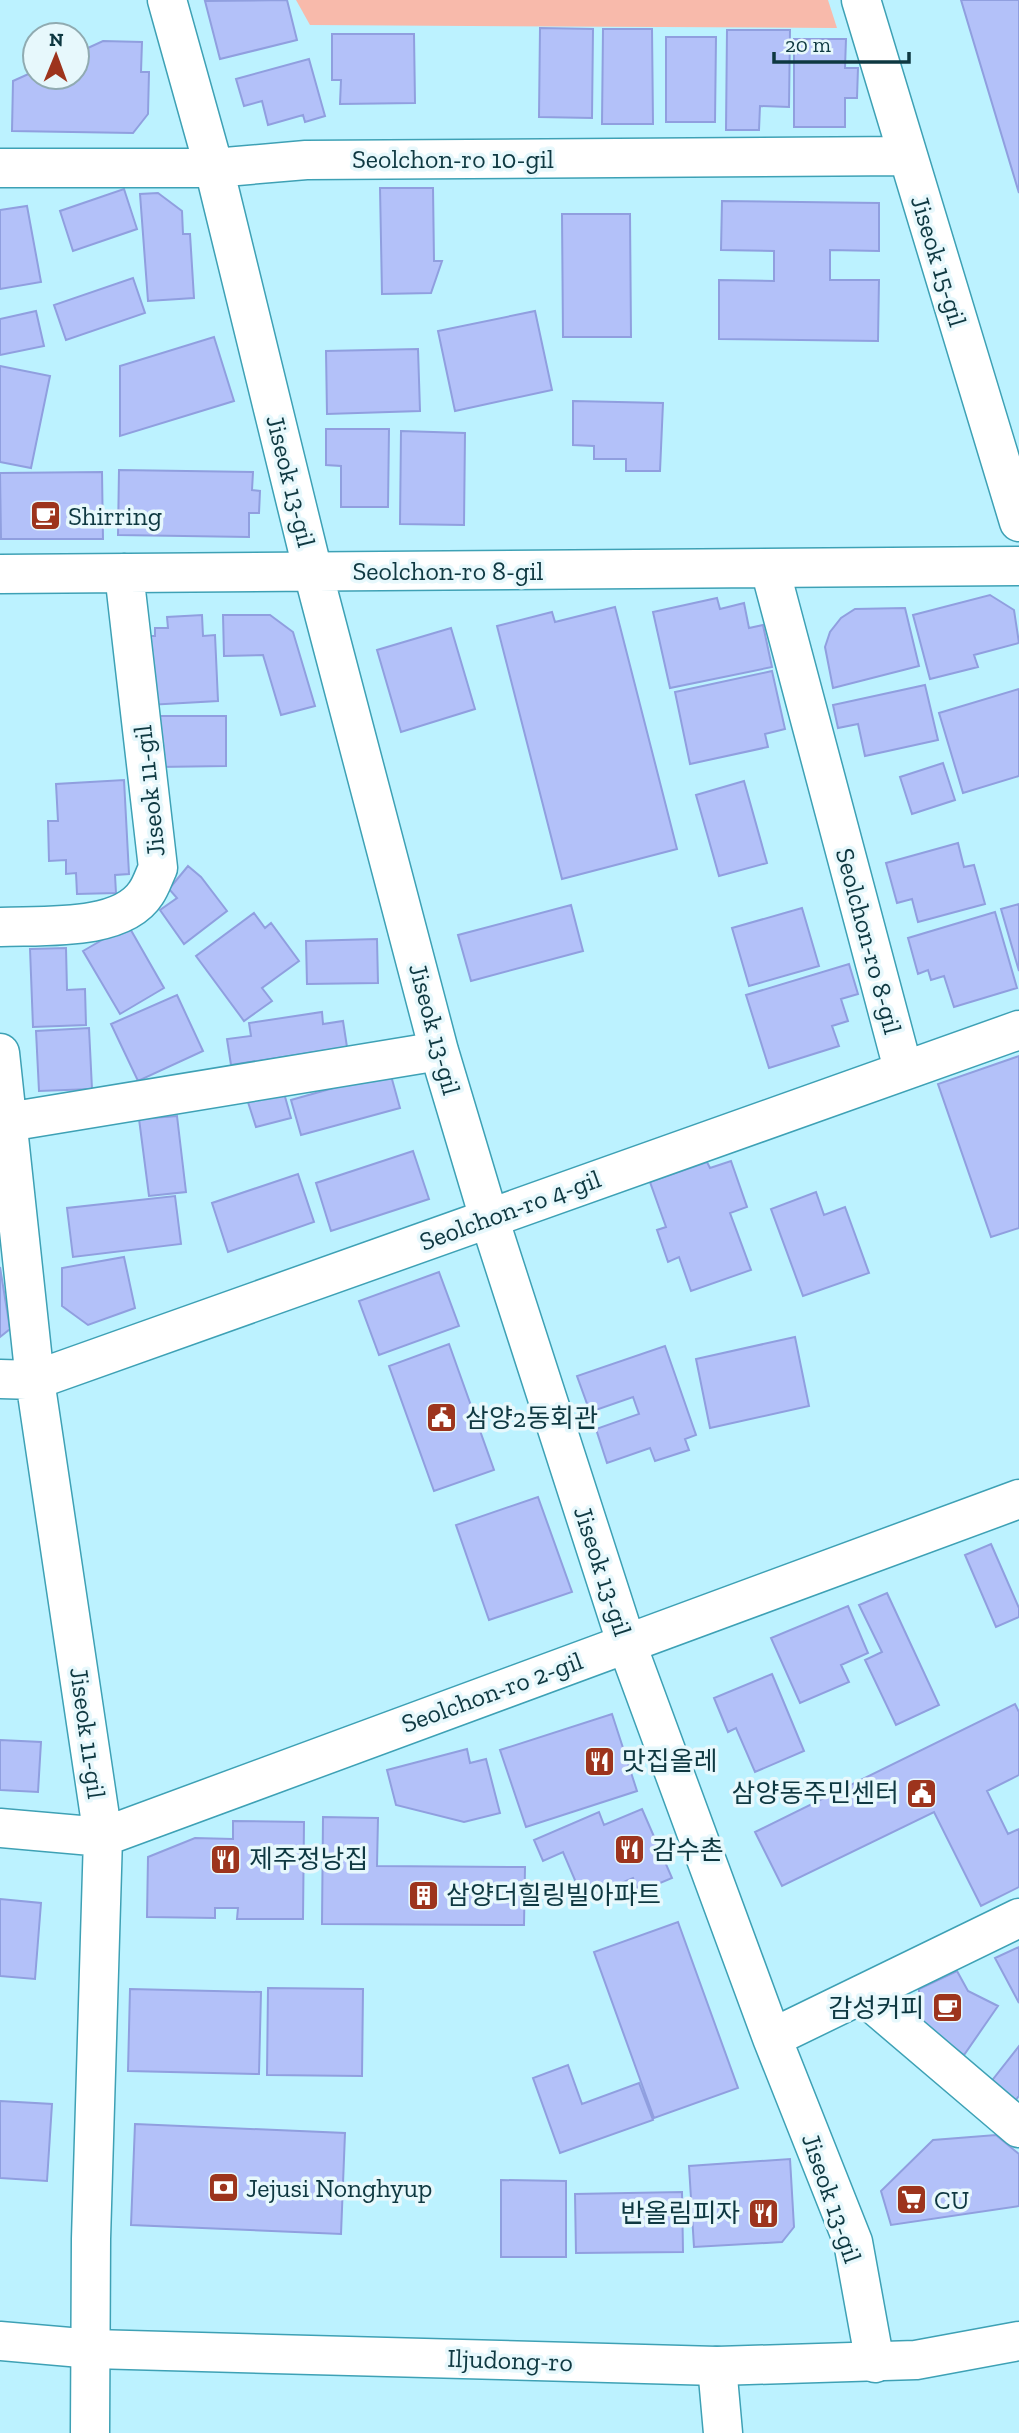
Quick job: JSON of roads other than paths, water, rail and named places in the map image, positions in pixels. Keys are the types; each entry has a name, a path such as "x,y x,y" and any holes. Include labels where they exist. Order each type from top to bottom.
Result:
{"street":[{"name":"Jiseok 13-gil","path":"167,0 214,168 313,572 439,1051 489,1218 626,1642 772,2038 853,2242 874,2363"},
{"name":"Jiseok 15-gil","path":"861,0 1019,522"},
{"name":"Seolchon-ro 10-gil","path":"0,168 214,168 306,160 907,156"},
{"name":"Seolchon-ro 8-gil","path":"0,573 1019,566"},
{"name":"Seolchon-ro 8-gil","path":"770,569 903,1069"},
{"name":"Jiseok 11-gil","path":"0,927 94,922 122,914 145,895 158,868 124,573"},
{"name":"Seolchon-ro 4-gil","path":"18,1379 489,1218 1019,1030"},
{"path":"8,1122 439,1051"},
{"name":"Jiseok 11-gil","path":"0,1053 8,1122 18,1379 103,1837 91,2239 93,2349 90,2433"},
{"name":"Seolchon-ro 2-gil","path":"0,1828 103,1837 1019,1499"},
{"path":"772,2038 864,1996 1019,1918"},
{"path":"864,1996 1019,2128"},
{"name":"Iljudong-ro","path":"0,2341 93,2349 717,2366 916,2360 1019,2340"},
{"path":"717,2366 723,2433"}],"place":[{"name":"Shirring","path":"45,516"},
{"name":"삼양2동회관","path":"442,1418"},
{"name":"맛집올레","path":"599,1761"},
{"name":"삼양동주민센터","path":"922,1793"},
{"name":"감수촌","path":"629,1850"},
{"name":"제주정낭집","path":"226,1859"},
{"name":"삼양더힐링빌아파트","path":"423,1895"},
{"name":"감성커피","path":"947,2008"},
{"name":"Jejusi Nonghyup","path":"223,2188"},
{"name":"CU","path":"911,2200"},
{"name":"반올림피자","path":"763,2213"}]}
